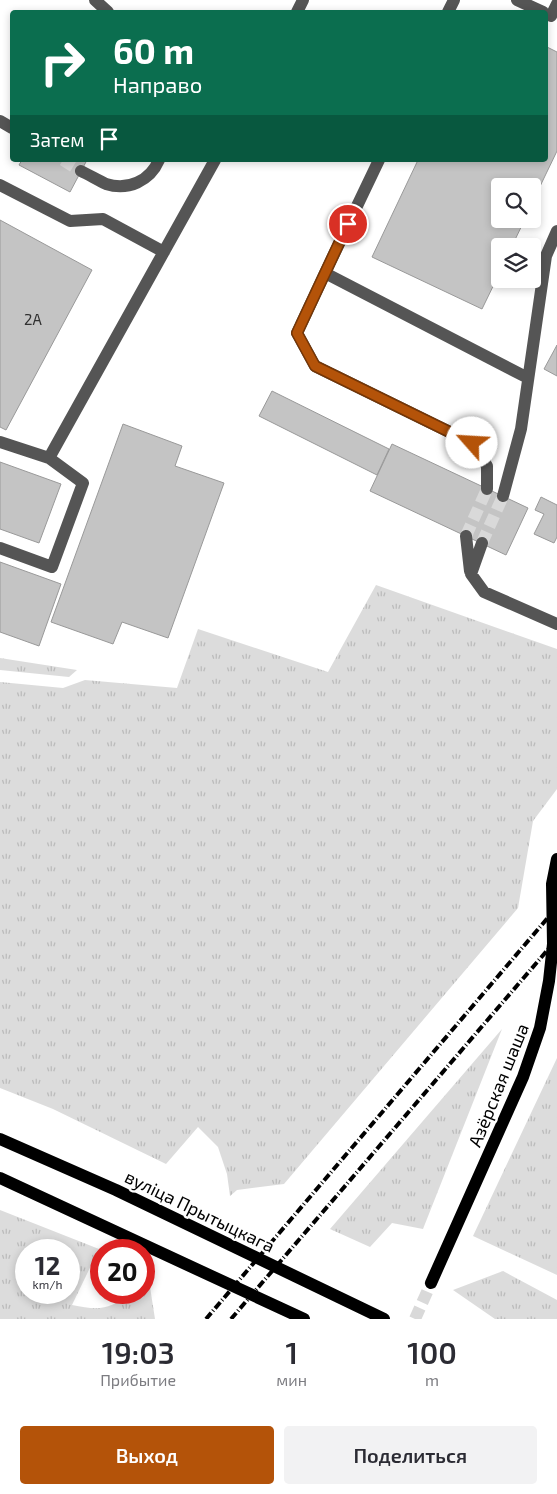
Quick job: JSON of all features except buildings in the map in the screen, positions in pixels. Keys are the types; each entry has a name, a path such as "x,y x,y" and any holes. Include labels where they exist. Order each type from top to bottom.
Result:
{"main road":[{"name":"Азёрская шаша","path":"431,1283 523,1077 540,1028 549,982 553,944 552,884 557,859"},
{"name":"вуліца Прытыцкага","path":"0,1139 116,1190 384,1319"},
{"path":"0,1178 304,1319"}],"lane":[{"path":"95,0 106,10"},
{"path":"517,0 538,10"},
{"path":"549,15 557,4"},
{"path":"81,172 108,184 132,186 146,178 158,162"},
{"path":"49,458 214,162"},
{"path":"377,162 297,333 315,366 472,443 487,466 488,489"},
{"path":"0,185 70,221 103,219 164,252"},
{"path":"503,496 520,429 546,256 557,231"},
{"path":"325,273 528,378"},
{"path":"0,442 49,458 82,483 52,567 0,548"},
{"path":"466,536 471,574 484,592 557,624"},
{"path":"471,574 482,543"}],"green space":[{"path":"376,585 557,649 557,789 533,821 518,908 284,1184 237,1190 230,1196 227,1174 218,1147 198,1127 166,1164 53,1109 0,1088 0,682 63,688 85,680 177,688 198,629 328,672"},
{"path":"0,658 77,670 69,677 0,670"},
{"path":"502,1029 423,1229 392,1223 370,1247 330,1229"},
{"path":"557,1058 557,1275 473,1236"},
{"path":"0,1210 74,1239 15,1239 15,1304 72,1304 89,1308 103,1308 114,1304 153,1304 155,1319 0,1319"},
{"path":"80,1242 90,1245 90,1268 80,1288"},
{"path":"503,1271 557,1300 557,1319 495,1319 453,1290"}],"tunnel":[{"path":"66,162 81,171"},
{"path":"466,536 487,489"},
{"path":"482,543 503,496"},
{"path":"415,1319 431,1283"}],"railway":[{"path":"206,1319 557,907"},
{"path":"231,1319 557,939"}],"route":[{"path":"348,224 297,333 315,366 472,443"}]}
